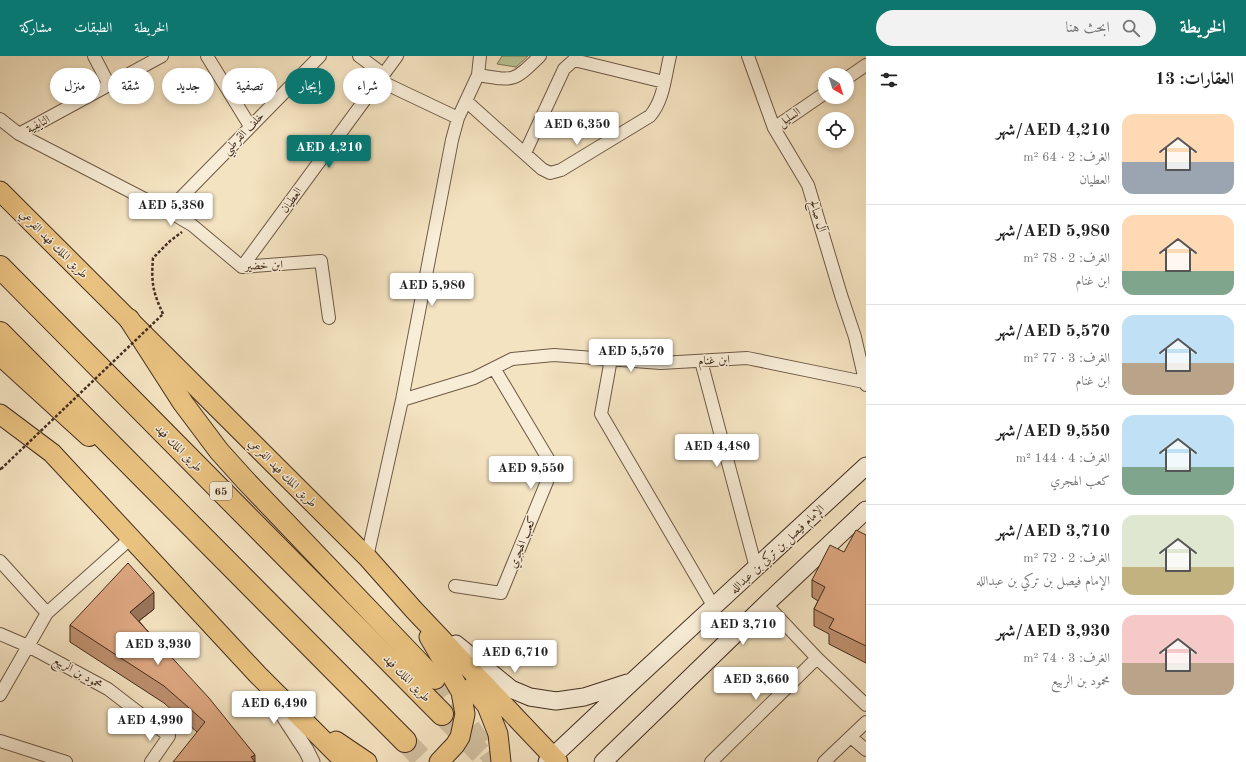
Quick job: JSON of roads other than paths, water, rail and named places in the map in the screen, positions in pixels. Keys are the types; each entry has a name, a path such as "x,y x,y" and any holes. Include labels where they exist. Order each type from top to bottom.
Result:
{"highway":[{"name":"طريق الملك فهد","path":"0,267 442,714"},
{"path":"129,319 183,403 219,451 435,678"},
{"path":"0,333 404,741"},
{"path":"0,355 218,552"}],"main road":[{"name":"طريق الملك فهد الفرعي","path":"2,194 367,557 552,761"},
{"path":"0,401 52,453 258,675 346,762"},
{"path":"0,414 52,453"},
{"name":"الإمام فيصل بن تركي بن عبدالله","path":"552,761 633,681 866,466"},
{"path":"603,762 766,604 866,510"},
{"path":"414,610 511,690 530,697 556,701 584,697 633,681"},
{"path":"414,610 461,692 465,714 460,736 455,745 439,762"},
{"path":"414,610 487,706 498,734 501,762"},
{"path":"303,718 359,762"},
{"path":"303,718 367,762"}],"street":[{"path":"94,56 108,83"},
{"name":"النايفية","path":"140,68 162,56"},
{"path":"207,56 250,126"},
{"name":"خلف القرطبي","path":"168,211 320,56"},
{"path":"359,56 371,68"},
{"name":"العطيان","path":"387,68 397,56"},
{"path":"367,557 402,400 452,140 458,118 478,75 480,56"},
{"path":"478,75 506,80 514,78 522,73 540,56"},
{"path":"466,101 550,173 561,170 650,116 657,109 670,56"},
{"name":"آل صالح","path":"748,56 774,128 808,185 855,337 865,384"},
{"path":"525,153 564,68 574,60 664,82"},
{"path":"854,73 866,65"},
{"path":"392,83 458,118"},
{"name":"النايفية","path":"19,134 108,86"},
{"name":"السليل","path":"774,128 818,98"},
{"name":"العطيان","path":"242,267 360,104"},
{"name":"ابن خضير","path":"0,119 19,134 168,211 192,225 242,267 321,261 329,318"},
{"name":"ابن غنام","path":"402,400 474,378 512,359 554,355 661,363 748,358 865,384"},
{"path":"611,359 602,414 714,607"},
{"path":"701,361 756,568"},
{"name":"كعب الهجري","path":"455,586 501,593 553,467 494,368"},
{"path":"0,695 47,613 131,538"},
{"path":"0,562 47,613"},
{"path":"766,604 817,658 866,705"},
{"name":"محمود بن الربيع","path":"0,634 28,646 108,689 169,736 151,762"},
{"path":"712,762 817,658"},
{"path":"258,675 306,750 312,762"},
{"path":"824,762 866,722"},
{"path":"851,737 866,750"},
{"path":"0,741 66,762"}],"tunnel":[{"path":"435,679 495,762"},
{"path":"442,714 489,762"},
{"path":"405,741 425,762"}]}
